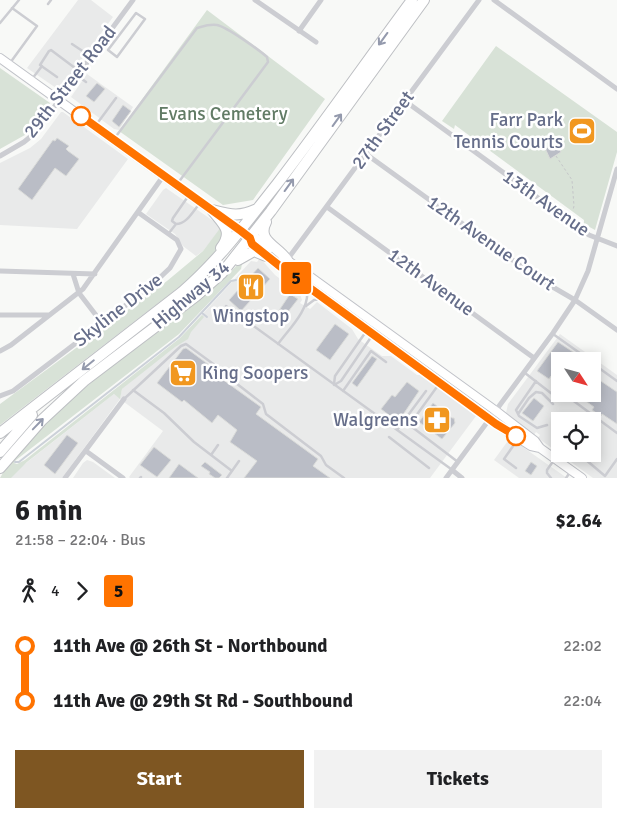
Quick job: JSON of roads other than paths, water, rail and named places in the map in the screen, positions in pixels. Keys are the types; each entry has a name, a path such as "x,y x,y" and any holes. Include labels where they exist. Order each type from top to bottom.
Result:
{"highway":[{"name":"Highway 34","path":"0,433 56,391 194,282 209,268 241,231 412,0"},
{"name":"Highway 34","path":"2,460 84,382 196,296 222,273 271,211 424,0"},
{"path":"212,210 240,215 258,208"},
{"path":"194,282 226,242 226,228 212,210"},
{"path":"271,211 264,226 263,234 265,240 282,253 287,260"},
{"path":"222,273 242,256 250,252 266,256"},
{"path":"0,475 2,460 19,429 56,391"}],"main road":[{"path":"0,58 241,231 266,256 490,419 531,446 540,448"},
{"path":"250,238 256,238 287,260 496,412 535,441 540,448 551,456"},
{"path":"559,462 582,478"}],"street":[{"name":"29th Street Road","path":"0,156 36,133 133,0"},
{"path":"255,0 316,42"},
{"path":"299,31 321,0"},
{"name":"27th Street","path":"287,260 479,0"},
{"path":"494,0 617,89"},
{"name":"13th Avenue","path":"405,101 590,236 617,246"},
{"name":"12th Avenue Court","path":"366,154 539,280 575,300 617,330"},
{"path":"446,478 553,334 575,300 586,276 598,239 617,170"},
{"path":"0,351 11,345 79,293 139,213 164,175"},
{"name":"12th Avenue","path":"327,207 534,358"},
{"name":"Skyline Drive","path":"0,396 13,391 152,286 170,268 182,248 177,240 139,213"},
{"path":"0,271 95,274"},
{"path":"73,274 79,293 102,323"},
{"path":"0,315 49,315"},
{"path":"65,478 124,399"},
{"path":"86,451 123,478"},
{"path":"452,470 462,478"}],"lane":[{"path":"0,23 19,0"},
{"path":"48,4 51,0"},
{"path":"9,64 37,26 12,8"},
{"path":"124,11 132,17"},
{"path":"136,13 145,19 117,57 108,50 132,17 136,13"},
{"path":"113,140 197,28 209,24 220,25 261,52 268,58 268,62 177,185"},
{"path":"72,44 91,57"},
{"path":"32,80 42,66 40,63 51,50 86,82"},
{"path":"42,66 57,77"},
{"path":"95,126 116,98"},
{"path":"176,224 172,221 173,218 190,194"},
{"path":"168,234 176,224 181,224 201,202"},
{"path":"278,344 304,307 308,291 302,282"},
{"path":"304,307 317,299 326,300"},
{"path":"226,306 452,470"},
{"path":"334,384 341,380 352,364 375,324"},
{"path":"334,384 335,376 375,324"},
{"path":"553,334 578,352"},
{"path":"124,399 181,346 186,344 264,404 266,414 321,456 326,465 344,478"},
{"path":"343,391 371,351 386,362"},
{"path":"352,364 358,370"},
{"path":"601,369 617,381"},
{"path":"524,372 556,396 571,399 617,433"},
{"path":"536,381 516,410 518,414 537,428 547,425"},
{"path":"440,382 413,420 412,427 458,462"},
{"path":"132,390 164,413 194,442 232,471"},
{"path":"397,430 426,391"},
{"path":"518,414 529,398 536,392 542,393 553,404"},
{"path":"389,437 429,468"},
{"path":"516,468 504,459 519,438"},
{"path":"211,455 218,445"},
{"path":"227,478 239,461"},
{"path":"588,462 606,477 616,461"},
{"path":"551,478 547,474 547,470 553,462"},
{"path":"566,478 571,471"}],"waterway":[{"path":"15,462 19,462 179,337 231,281 236,280"},
{"path":"202,313 207,317"}],"place":[{"name":"Farr Park Tennis Courts","path":"582,131"},
{"name":"Wingstop","path":"251,287"},
{"name":"King Soopers","path":"183,373"},
{"name":"Walgreens","path":"437,420"}],"park label":[{"name":"Evans Cemetery","path":"223,114"}]}
